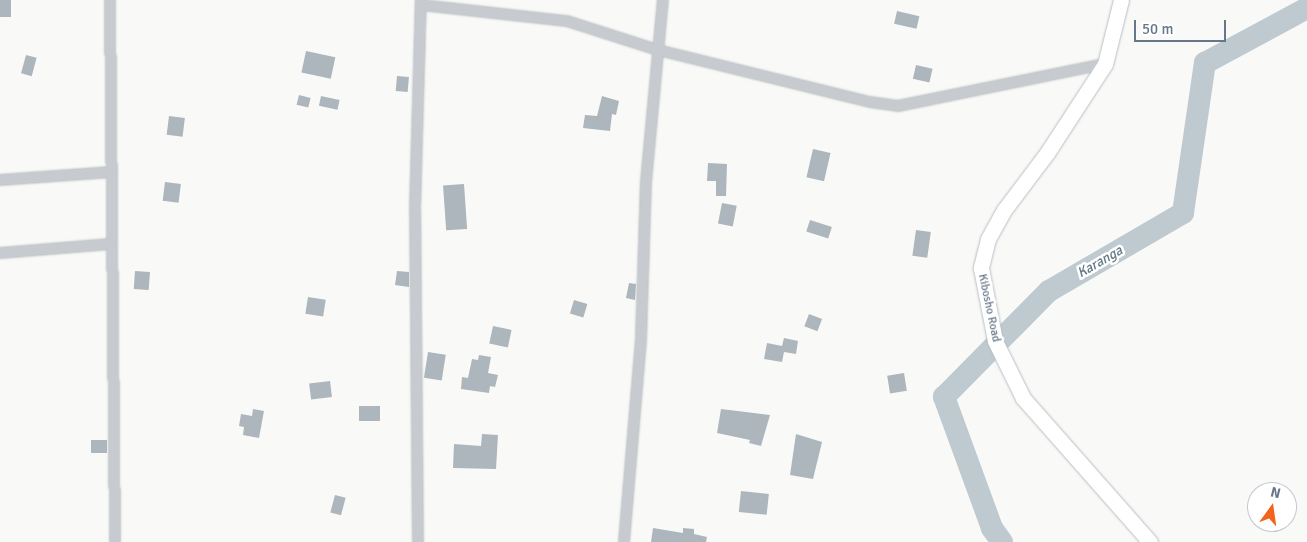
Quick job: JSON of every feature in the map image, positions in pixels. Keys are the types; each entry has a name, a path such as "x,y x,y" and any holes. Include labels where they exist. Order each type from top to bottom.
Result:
{"main road":[{"name":"Kibosho Road","path":"1121,0 1105,64 988,239 981,268 995,342 1023,398 1150,542"}],"street":[{"path":"110,0 115,542"},
{"path":"624,542 641,339 646,182 663,0"},
{"path":"418,542 416,209 421,3 567,21 658,50 870,102 898,106 1105,64"},
{"path":"0,180 112,172"},
{"path":"0,253 111,244"}],"building":[{"path":"0,0 11,0 11,17 0,17"},
{"path":"897,11 919,16 916,29 894,24"},
{"path":"306,51 335,57 331,79 301,73"},
{"path":"26,55 37,58 32,76 21,73"},
{"path":"916,65 933,69 929,82 913,79"},
{"path":"397,76 409,77 408,92 396,91"},
{"path":"299,95 311,98 308,108 297,105"},
{"path":"321,96 340,100 338,110 319,106"},
{"path":"602,96 619,101 616,115 612,114 610,131 583,128 585,115 597,116"},
{"path":"169,116 185,118 183,137 167,135"},
{"path":"813,149 831,153 824,181 806,177"},
{"path":"708,163 727,164 726,196 716,196 716,181 707,181"},
{"path":"165,182 181,184 179,203 163,201"},
{"path":"464,184 467,229 446,230 443,185"},
{"path":"722,203 737,206 733,226 718,224"},
{"path":"810,220 832,227 828,239 806,231"},
{"path":"916,230 931,232 927,258 912,256"},
{"path":"135,271 150,272 149,290 134,289"},
{"path":"397,271 409,272 409,287 395,285"},
{"path":"629,283 636,284 635,300 626,298"},
{"path":"308,297 326,300 323,317 305,314"},
{"path":"574,300 587,304 583,317 570,313"},
{"path":"809,314 822,319 817,331 804,326"},
{"path":"493,326 512,330 508,348 489,344"},
{"path":"784,338 798,341 796,354 784,352 782,362 764,359 767,343 782,346"},
{"path":"428,352 446,355 442,380 424,378"},
{"path":"479,355 491,357 488,373 498,375 495,387 490,386 489,393 461,389 462,377 468,378 472,359 478,360"},
{"path":"904,373 907,391 890,393 887,376"},
{"path":"330,381 332,397 311,399 309,384"},
{"path":"359,406 380,406 380,421 359,421"},
{"path":"253,409 264,411 259,438 243,435 244,427 239,426 241,414 252,416"},
{"path":"721,409 770,415 761,446 749,443 750,440 717,433"},
{"path":"482,434 498,435 496,469 453,468 454,444 481,446"},
{"path":"796,434 822,442 813,479 790,475"},
{"path":"91,440 107,440 107,453 91,453"},
{"path":"741,491 769,494 767,515 739,512"},
{"path":"335,495 346,498 341,515 330,512"},
{"path":"653,528 683,533 683,528 694,529 694,534 707,537 706,542 651,542"}],"waterway":[{"name":"Karanga","path":"1002,542 992,528 944,397 1049,291 1183,213 1205,63 1307,8"}]}
